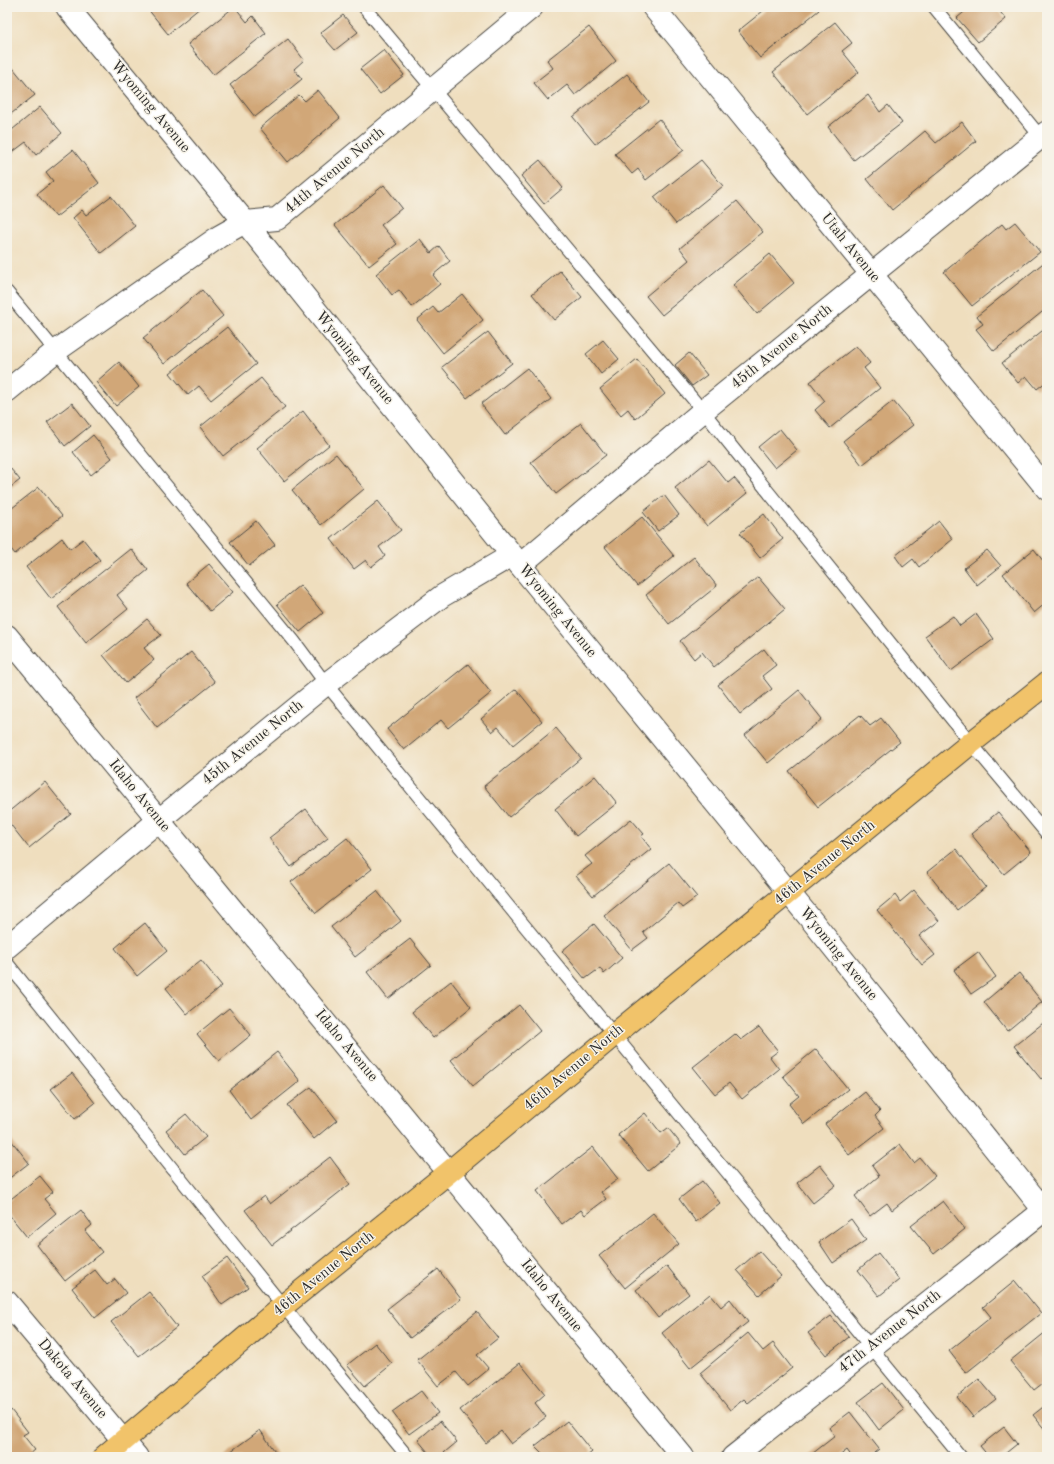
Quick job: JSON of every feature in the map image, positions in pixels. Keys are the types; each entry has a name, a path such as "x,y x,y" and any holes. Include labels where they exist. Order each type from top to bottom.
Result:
{"main road":[{"name":"46th Avenue North","path":"104,1457 283,1306 449,1172 615,1034 971,743 1047,683"}],"street":[{"name":"Wyoming Avenue","path":"67,7 245,222 516,560 789,893 1046,1211"},
{"name":"44th Avenue North","path":"7,391 56,351 220,236 245,222 277,219 532,7"},
{"name":"Utah Avenue","path":"653,7 1047,489"},
{"name":"45th Avenue North","path":"7,947 159,820 326,684 442,596 516,560 1045,138"},
{"name":"Idaho Avenue","path":"7,636 683,1457"},
{"name":"47th Avenue North","path":"732,1457 1046,1211"},
{"name":"Dakota Avenue","path":"7,1302 137,1457"}],"lane":[{"path":"364,7 703,412 971,743 1047,834"},
{"path":"934,7 1045,138"},
{"path":"7,292 294,641 326,684 961,1457"},
{"path":"7,963 283,1306 408,1457"}],"building":[{"path":"201,7 168,34 147,8"},
{"path":"234,7 247,22 253,16 266,33 213,75 188,44"},
{"path":"768,7 817,7 819,10 760,58 738,31"},
{"path":"970,7 996,7 1006,19 978,42 957,18"},
{"path":"343,15 358,32 335,50 320,33"},
{"path":"835,22 852,43 842,51 859,72 807,114 773,72"},
{"path":"589,27 616,61 575,95 567,85 548,100 534,83 553,68 547,60"},
{"path":"288,39 304,60 294,69 302,79 255,117 230,85"},
{"path":"384,50 404,75 380,94 360,69"},
{"path":"13,68 35,95 7,117 7,72"},
{"path":"627,74 649,102 595,144 573,117"},
{"path":"318,90 340,118 288,162 260,128 299,95 305,101"},
{"path":"868,95 880,112 888,105 902,123 854,160 828,127"},
{"path":"40,107 62,133 36,155 26,142 10,154 7,150 7,134"},
{"path":"659,119 684,150 646,180 638,169 632,174 615,154"},
{"path":"962,122 976,141 892,210 867,179 925,131 936,143"},
{"path":"73,150 99,183 56,217 37,194 53,181 46,172"},
{"path":"540,160 563,188 544,204 521,176"},
{"path":"701,160 723,186 676,224 654,197"},
{"path":"384,185 402,208 381,225 397,244 369,266 335,225"},
{"path":"111,196 135,226 101,253 73,218 82,210 86,215"},
{"path":"737,201 763,232 662,315 646,296 689,260 680,248"},
{"path":"1015,222 1040,252 972,306 944,272 1002,224 1006,229"},
{"path":"420,239 431,253 439,246 450,261 433,275 440,284 412,307 399,290 392,295 376,274"},
{"path":"770,254 794,283 757,314 733,285"},
{"path":"1047,260 1047,290 1045,292 1047,294 1047,308 994,351 976,329 983,324 977,316"},
{"path":"560,271 582,297 554,320 532,294"},
{"path":"202,290 223,316 164,364 143,338"},
{"path":"462,294 483,320 443,353 417,320 433,307 438,313"},
{"path":"227,327 256,364 211,400 199,386 188,395 170,373"},
{"path":"1047,327 1047,381 1037,389 1026,376 1018,383 1002,363"},
{"path":"488,332 512,363 467,398 442,367"},
{"path":"603,340 619,359 601,374 586,354"},
{"path":"856,346 870,363 864,368 880,388 830,428 815,410 825,401 810,382"},
{"path":"689,353 707,375 692,386 675,365"},
{"path":"637,359 665,394 635,419 628,409 621,415 600,389"},
{"path":"119,362 139,387 116,406 96,382"},
{"path":"527,368 551,399 505,435 481,404"},
{"path":"261,378 285,407 223,456 200,427"},
{"path":"893,401 913,425 862,465 843,441"},
{"path":"72,403 90,426 65,446 47,422"},
{"path":"303,411 329,445 284,481 257,448"},
{"path":"581,423 606,455 556,494 531,462"},
{"path":"780,429 797,450 775,468 758,447"},
{"path":"93,435 112,458 91,475 73,452"},
{"path":"336,454 364,489 321,525 292,490"},
{"path":"709,460 728,483 734,478 747,493 707,526 675,488"},
{"path":"10,468 20,480 7,490 7,470"},
{"path":"39,487 62,516 15,554 7,544 7,512"},
{"path":"664,495 679,515 658,531 643,512"},
{"path":"378,501 401,530 379,547 385,556 371,567 366,560 354,569 331,539"},
{"path":"764,514 783,539 760,558 740,533"},
{"path":"642,517 674,556 637,586 605,547"},
{"path":"256,521 275,545 249,566 230,542"},
{"path":"939,521 953,539 919,567 913,559 903,567 895,556"},
{"path":"62,538 70,549 83,539 100,560 51,599 26,567"},
{"path":"131,549 148,570 117,595 128,609 86,643 58,607"},
{"path":"1034,549 1047,566 1047,602 1034,613 1003,574"},
{"path":"987,550 1001,566 977,585 964,568"},
{"path":"694,557 717,586 669,624 646,595"},
{"path":"209,564 233,592 210,611 186,583"},
{"path":"758,577 785,609 714,667 702,652 694,659 680,641"},
{"path":"300,585 323,613 300,632 277,604"},
{"path":"976,614 994,639 951,671 925,636 953,616 960,626"},
{"path":"147,619 161,635 144,648 154,660 126,683 103,655"},
{"path":"764,649 776,665 762,676 772,689 740,714 718,685"},
{"path":"191,652 215,682 157,728 134,698"},
{"path":"468,664 491,693 448,728 441,720 404,750 387,729"},
{"path":"516,689 542,721 513,745 498,727 492,732 481,719"},
{"path":"799,690 822,719 768,763 745,735"},
{"path":"860,715 870,726 881,718 900,742 818,807 789,771"},
{"path":"556,728 581,758 509,817 484,786"},
{"path":"595,776 617,803 576,836 555,809"},
{"path":"45,782 71,814 29,848 7,820 7,813"},
{"path":"306,809 328,838 291,867 269,838"},
{"path":"998,812 1031,852 1004,874 971,834"},
{"path":"631,819 644,834 641,836 651,849 593,896 576,876 592,864 585,856"},
{"path":"347,838 372,869 316,913 291,882"},
{"path":"956,849 986,887 957,910 927,872"},
{"path":"669,863 697,897 682,908 678,903 643,932 648,938 632,950 604,916"},
{"path":"914,890 939,921 919,936 935,955 922,965 877,910 895,895 900,902"},
{"path":"377,891 401,921 355,957 331,927"},
{"path":"145,923 167,951 137,976 115,948"},
{"path":"594,924 622,958 604,974 600,968 585,979 562,951"},
{"path":"410,939 431,965 388,999 367,972"},
{"path":"978,952 996,977 971,994 954,970"},
{"path":"201,960 222,986 187,1014 166,988"},
{"path":"1019,973 1042,1002 1007,1031 984,1002"},
{"path":"451,981 471,1007 433,1038 412,1012"},
{"path":"519,1005 540,1031 473,1086 451,1060"},
{"path":"229,1008 251,1035 219,1061 197,1034"},
{"path":"1047,1020 1047,1074 1041,1079 1014,1046"},
{"path":"759,1027 778,1051 770,1057 779,1069 742,1099 729,1083 715,1094 693,1067 735,1034 741,1040"},
{"path":"816,1049 848,1089 804,1124 789,1104 799,1096 783,1076"},
{"path":"277,1052 300,1081 251,1120 229,1090"},
{"path":"72,1073 95,1103 75,1119 51,1089"},
{"path":"311,1087 337,1120 314,1139 287,1105"},
{"path":"865,1092 880,1111 875,1116 884,1128 849,1155 825,1124"},
{"path":"645,1113 661,1133 668,1128 681,1144 648,1171 618,1135"},
{"path":"186,1114 206,1137 185,1154 166,1130"},
{"path":"7,1135 29,1163 7,1180"},
{"path":"900,1144 914,1163 920,1158 935,1176 892,1210 887,1203 870,1216 855,1196 879,1176 872,1166"},
{"path":"593,1147 618,1179 601,1192 606,1199 585,1215 581,1210 562,1224 537,1191"},
{"path":"330,1157 350,1184 272,1245 245,1210 264,1196 270,1204"},
{"path":"820,1165 836,1185 813,1203 797,1183"},
{"path":"40,1176 53,1192 44,1199 56,1213 27,1237 7,1212 7,1202"},
{"path":"702,1181 720,1203 696,1222 679,1199"},
{"path":"943,1201 965,1229 934,1254 911,1226"},
{"path":"81,1210 92,1225 85,1231 102,1252 65,1281 37,1245"},
{"path":"653,1213 679,1244 625,1288 599,1256"},
{"path":"851,1219 866,1240 833,1263 819,1242"},
{"path":"759,1251 781,1276 759,1295 737,1270"},
{"path":"878,1253 899,1280 879,1296 858,1270"},
{"path":"227,1258 248,1287 222,1305 202,1276"},
{"path":"667,1266 689,1294 658,1318 636,1290"},
{"path":"438,1269 461,1299 410,1338 387,1309"},
{"path":"95,1270 107,1285 115,1279 126,1293 95,1318 72,1288"},
{"path":"1015,1281 1041,1313 966,1373 949,1351 991,1317 983,1307"},
{"path":"149,1292 177,1327 139,1356 111,1322"},
{"path":"710,1294 721,1307 730,1299 748,1322 690,1368 662,1333"},
{"path":"477,1312 498,1338 477,1355 489,1369 468,1386 456,1372 438,1386 417,1360"},
{"path":"831,1316 849,1337 826,1355 808,1333"},
{"path":"1047,1331 1047,1380 1034,1390 1010,1361"},
{"path":"748,1333 763,1351 773,1343 792,1368 748,1403 744,1399 730,1410 700,1373"},
{"path":"375,1343 392,1364 365,1386 347,1365"},
{"path":"520,1363 545,1394 535,1403 546,1417 511,1444 501,1431 486,1443 460,1410"},
{"path":"979,1379 996,1399 973,1417 957,1397"},
{"path":"883,1383 904,1410 879,1430 858,1402"},
{"path":"421,1391 438,1413 409,1434 392,1412"},
{"path":"1047,1404 1047,1432 1033,1415"},
{"path":"11,1410 28,1432 23,1435 35,1450 26,1457 7,1457 7,1413"},
{"path":"850,1412 879,1449 869,1457 852,1457 847,1450 838,1457 808,1457 835,1436 829,1428"},
{"path":"440,1421 457,1442 439,1457 432,1457 418,1440"},
{"path":"567,1421 592,1452 586,1457 537,1457 542,1453 535,1446"},
{"path":"1004,1427 1017,1444 1001,1457 989,1457 980,1446"},
{"path":"260,1430 279,1457 223,1457"}]}
